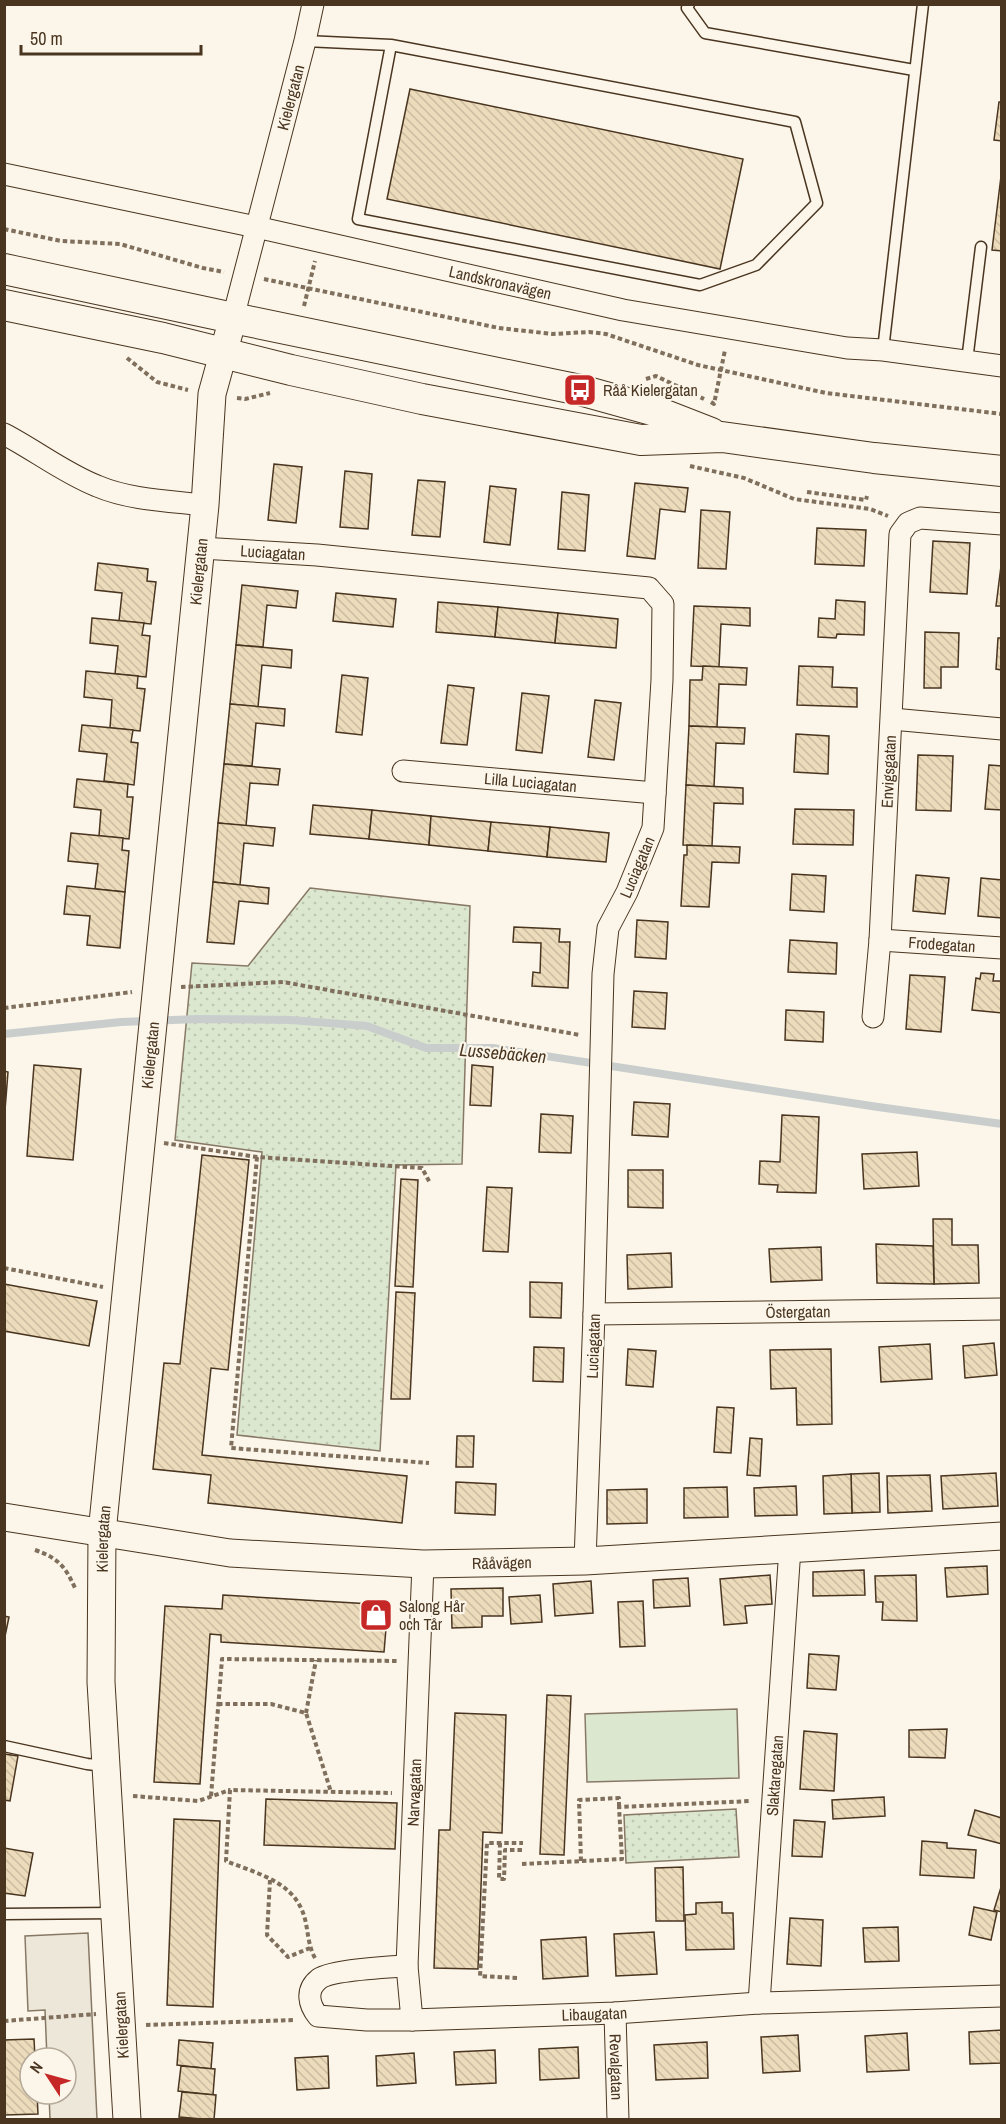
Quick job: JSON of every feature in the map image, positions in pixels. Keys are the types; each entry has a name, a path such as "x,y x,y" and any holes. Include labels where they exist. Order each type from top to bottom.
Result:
{"main road":[{"path":"4,269 580,390 652,410 722,437"},
{"path":"4,305 163,338 422,399 641,440 722,437 874,459 1002,471"}],"street":[{"name":"Kielergatan","path":"127,2120 112,2020 115,1913 100,1682 102,1533 201,548 212,394 313,4"},
{"name":"Landskronavägen","path":"4,174 256,227 623,310 847,348 884,350 1002,366"},
{"path":"4,434 96,486 148,499 205,505"},
{"name":"Envigsgatan","path":"873,1017 880,940 892,719 898,540 908,523 920,518 1002,524"},
{"name":"Luciagatan","path":"201,548 317,555 649,588 663,604 662,680 653,828 627,892 608,928 603,974 585,1562"},
{"path":"892,719 1002,729"},
{"name":"Lilla Luciagatan","path":"403,771 655,793"},
{"name":"Frodegatan","path":"880,940 1002,948"},
{"name":"Östergatan","path":"594,1314 1002,1309"},
{"name":"Rååvägen","path":"4,1517 230,1553 423,1563 585,1562 1002,1536"},
{"name":"Slaktaregatan","path":"759,2003 790,1548"},
{"name":"Narvagatan","path":"412,2020 407,1966 423,1563"},
{"path":"318,2016 311,2008 309,1997 313,1986 320,1978 348,1971 407,1966"},
{"name":"Libaugatan","path":"318,2016 367,2020 412,2020 615,2013 759,2003 1002,1996"},
{"name":"Revalgatan","path":"615,2013 618,2120"}],"lane":[{"path":"689,4 687,8 705,33 914,70"},
{"path":"884,350 923,4"},
{"path":"305,41 391,45 795,123 817,203 756,265 700,285 358,219 391,45"},
{"path":"967,361 981,247"},
{"path":"4,1746 106,1766"},
{"path":"4,1914 115,1913"}],"path":[{"path":"4,229 61,241 120,244 203,268 499,328 553,334 606,334 698,365 826,393 1002,414"},
{"path":"649,380 656,376 714,404 729,328"},
{"path":"807,492 866,500 867,496"},
{"path":"4,1008 156,998 283,982 601,1043"},
{"path":"142,1140 258,1157 422,1168 430,1183"},
{"path":"258,1157 231,1448 429,1463"},
{"path":"4,1268 127,1292"},
{"path":"211,1796 222,1659 419,1662"},
{"path":"316,1660 306,1713 331,1792"},
{"path":"219,1704 271,1704 306,1713"},
{"path":"108,1794 198,1801 230,1790 414,1794"},
{"path":"230,1790 226,1861 283,1885 301,1908 310,1948 326,1977"},
{"path":"522,1864 622,1860 619,1798 579,1800 581,1861"},
{"path":"619,1807 774,1800"},
{"path":"517,1978 480,1976 487,1843 522,1843"},
{"path":"500,1843 499,1879 504,1879 505,1850 522,1850"},
{"path":"270,1879 267,1935 288,1958 310,1948"},
{"path":"4,2021 302,2020 318,2016"}],"green space":[{"path":"310,888 470,906 462,1164 396,1165 380,1451 237,1435 262,1152 175,1140 192,963 248,966"},
{"path":"737,1709 739,1778 587,1782 585,1714"},
{"path":"736,1809 739,1857 626,1863 624,1815"}],"shaded area":[{"path":"88,1933 97,2119 50,2119 49,2106 78,2106 78,2046 46,2046 45,2010 28,2011 25,1936"}],"building":[{"path":"410,89 743,159 720,269 387,199"},
{"path":"999,102 1002,102 1002,141 994,140"},
{"path":"1002,168 1002,251 992,250"},
{"path":"274,464 302,467 296,523 268,520"},
{"path":"345,471 372,474 368,529 340,527"},
{"path":"418,480 445,482 440,537 412,535"},
{"path":"635,483 688,488 685,512 660,509 655,559 627,556"},
{"path":"490,486 516,489 510,545 484,542"},
{"path":"562,492 589,495 585,551 558,549"},
{"path":"701,510 730,512 726,569 698,568"},
{"path":"817,528 866,530 864,566 815,564"},
{"path":"933,541 970,543 967,594 930,592"},
{"path":"1002,558 1002,606 996,606"},
{"path":"98,563 148,569 147,581 156,582 151,624 119,621 122,593 95,590"},
{"path":"242,585 298,591 296,608 267,605 263,647 236,645"},
{"path":"336,593 396,599 393,627 333,621"},
{"path":"836,600 865,602 864,635 837,634 836,638 818,637 819,618 835,619"},
{"path":"438,602 498,607 495,637 436,632"},
{"path":"694,606 750,608 750,626 721,624 719,667 691,666"},
{"path":"498,607 558,613 555,643 495,637"},
{"path":"558,613 618,619 616,648 555,643"},
{"path":"92,618 144,623 142,635 150,636 146,677 115,674 118,646 90,643"},
{"path":"925,632 959,633 958,667 941,667 941,688 924,688"},
{"path":"998,638 1002,638 1002,670 996,669"},
{"path":"236,645 292,650 291,668 262,665 258,707 230,704"},
{"path":"703,666 747,668 746,685 719,684 717,727 689,726 690,680 702,680"},
{"path":"799,666 833,667 832,687 857,688 857,707 797,705"},
{"path":"86,671 138,676 137,688 145,689 140,731 110,728 112,700 84,697"},
{"path":"342,675 368,678 362,735 336,732"},
{"path":"448,685 474,688 467,745 441,743"},
{"path":"522,693 549,696 542,753 516,750"},
{"path":"595,700 621,703 614,760 588,757"},
{"path":"230,704 285,709 284,726 256,723 252,766 224,764"},
{"path":"82,725 133,730 131,742 138,743 134,785 104,781 107,754 79,751"},
{"path":"689,726 745,728 744,744 716,743 714,787 686,785"},
{"path":"796,734 829,736 828,774 794,772"},
{"path":"918,755 953,756 951,811 916,810"},
{"path":"224,764 280,769 278,785 250,783 246,826 218,823"},
{"path":"989,765 1002,766 1002,810 985,809"},
{"path":"77,779 128,784 127,797 133,797 129,839 99,836 101,810 74,807"},
{"path":"686,785 743,788 743,804 714,803 712,846 683,845"},
{"path":"313,805 372,810 369,839 310,834"},
{"path":"795,809 854,810 853,845 793,844"},
{"path":"372,810 431,816 429,845 369,839"},
{"path":"431,816 491,822 488,851 429,845"},
{"path":"491,822 550,827 547,857 488,851"},
{"path":"218,823 275,828 273,846 244,843 240,885 213,882"},
{"path":"550,827 609,833 606,862 547,857"},
{"path":"71,833 123,838 122,850 129,851 125,892 95,889 98,864 68,861"},
{"path":"687,845 740,847 739,863 712,862 709,907 681,906 684,855 687,855"},
{"path":"792,874 826,876 824,912 790,910"},
{"path":"916,875 949,878 945,914 913,911"},
{"path":"981,878 1002,880 1002,918 978,916"},
{"path":"213,882 269,888 268,904 239,901 234,944 207,942"},
{"path":"67,886 125,892 120,948 87,945 90,916 64,914"},
{"path":"637,920 668,922 666,959 635,957"},
{"path":"514,927 560,929 559,942 570,942 568,988 532,986 533,972 540,973 541,943 513,942"},
{"path":"790,940 837,943 836,974 788,972"},
{"path":"981,973 994,974 993,981 1002,981 1002,1013 972,1010 976,978 980,979"},
{"path":"910,975 945,977 941,1032 906,1029"},
{"path":"634,991 667,993 665,1029 632,1027"},
{"path":"786,1010 824,1012 823,1042 785,1040"},
{"path":"34,1065 81,1069 73,1160 27,1156"},
{"path":"472,1065 493,1067 491,1106 470,1105"},
{"path":"4,1071 8,1072 4,1123"},
{"path":"634,1102 670,1104 668,1137 632,1135"},
{"path":"541,1114 573,1116 571,1153 539,1152"},
{"path":"782,1115 819,1117 816,1193 777,1192 778,1185 759,1184 760,1161 780,1162"},
{"path":"917,1152 919,1186 864,1189 862,1154"},
{"path":"202,1155 249,1160 228,1370 211,1368 202,1455 407,1476 402,1523 208,1503 211,1475 153,1469 164,1363 180,1364"},
{"path":"628,1170 663,1170 663,1208 628,1207"},
{"path":"401,1179 418,1180 413,1287 395,1286"},
{"path":"487,1187 512,1188 508,1252 483,1251"},
{"path":"933,1219 952,1219 952,1245 978,1245 979,1283 934,1284"},
{"path":"876,1244 933,1246 934,1284 877,1283"},
{"path":"821,1247 822,1280 771,1282 769,1249"},
{"path":"671,1253 672,1287 628,1289 627,1255"},
{"path":"530,1282 562,1283 561,1318 530,1317"},
{"path":"4,1284 97,1301 89,1346 4,1331"},
{"path":"396,1292 415,1293 410,1399 391,1399"},
{"path":"994,1343 997,1375 965,1378 963,1346"},
{"path":"930,1344 932,1379 881,1382 879,1347"},
{"path":"534,1347 564,1348 563,1382 533,1381"},
{"path":"628,1349 656,1351 653,1387 626,1385"},
{"path":"831,1349 832,1424 797,1425 796,1388 771,1389 770,1350"},
{"path":"717,1407 734,1408 731,1453 714,1452"},
{"path":"457,1436 474,1436 473,1467 456,1467"},
{"path":"750,1438 762,1439 760,1476 747,1475"},
{"path":"879,1473 880,1512 852,1513 851,1474"},
{"path":"996,1473 998,1506 943,1509 941,1476"},
{"path":"851,1474 852,1513 824,1514 823,1476"},
{"path":"930,1475 932,1511 888,1513 887,1476"},
{"path":"456,1482 496,1484 495,1515 455,1513"},
{"path":"796,1486 797,1515 755,1516 754,1488"},
{"path":"727,1487 728,1517 684,1518 684,1488"},
{"path":"647,1489 647,1523 607,1524 607,1490"},
{"path":"987,1566 988,1594 947,1597 945,1568"},
{"path":"864,1570 865,1595 813,1596 813,1572"},
{"path":"770,1575 772,1604 745,1606 747,1623 724,1625 720,1579"},
{"path":"916,1575 917,1621 882,1620 883,1602 876,1602 875,1576"},
{"path":"688,1578 690,1606 654,1608 653,1580"},
{"path":"591,1581 593,1613 555,1616 553,1584"},
{"path":"503,1588 503,1616 482,1616 482,1627 452,1628 451,1589"},
{"path":"223,1595 388,1605 384,1652 221,1642 221,1635 210,1634 200,1784 154,1782 165,1606 222,1609"},
{"path":"540,1595 542,1622 511,1624 509,1597"},
{"path":"643,1601 645,1646 620,1647 618,1602"},
{"path":"4,1616 9,1617 4,1641"},
{"path":"809,1654 839,1656 836,1690 807,1688"},
{"path":"547,1695 571,1696 564,1855 540,1854"},
{"path":"455,1713 506,1715 502,1833 483,1832 478,1969 434,1968 439,1830 450,1830"},
{"path":"947,1729 945,1758 909,1757 909,1730"},
{"path":"804,1731 837,1734 834,1791 800,1789"},
{"path":"4,1754 18,1756 10,1801 4,1800"},
{"path":"884,1797 885,1816 833,1819 832,1800"},
{"path":"266,1799 397,1803 395,1849 264,1845"},
{"path":"975,1810 1002,1818 1002,1844 968,1835"},
{"path":"174,1819 220,1821 213,2007 167,2005"},
{"path":"794,1820 825,1822 822,1857 792,1856"},
{"path":"922,1841 947,1843 947,1848 976,1850 974,1878 920,1875"},
{"path":"4,1848 33,1853 25,1896 4,1893"},
{"path":"683,1867 684,1921 656,1921 655,1868"},
{"path":"1002,1884 1002,1912 994,1910"},
{"path":"722,1902 722,1913 733,1913 734,1949 686,1950 685,1915 696,1914 696,1903"},
{"path":"974,1907 997,1912 991,1940 969,1935"},
{"path":"790,1918 823,1920 821,1966 787,1964"},
{"path":"898,1927 899,1961 865,1962 863,1928"},
{"path":"654,1932 657,1974 616,1976 614,1934"},
{"path":"586,1937 588,1976 543,1979 541,1940"},
{"path":"1002,2030 1002,2063 970,2064 969,2032"},
{"path":"907,2033 909,2070 867,2072 865,2036"},
{"path":"798,2035 800,2071 763,2073 761,2037"},
{"path":"34,2039 34,2046 18,2046 18,2106 38,2106 38,2114 4,2115 4,2040"},
{"path":"179,2040 213,2043 211,2069 177,2065"},
{"path":"707,2042 708,2078 656,2080 654,2045"},
{"path":"578,2047 579,2078 540,2080 539,2049"},
{"path":"495,2050 496,2083 456,2085 454,2052"},
{"path":"414,2053 416,2083 377,2086 376,2056"},
{"path":"328,2056 329,2088 297,2090 295,2058"},
{"path":"181,2066 215,2069 213,2095 178,2091"},
{"path":"182,2092 216,2095 214,2120 179,2117"}],"waterway":[{"name":"Lussebäcken","path":"4,1034 121,1022 198,1019 291,1020 367,1026 426,1048 493,1048 1002,1124"}],"place":[{"name":"Råå Kielergatan","path":"580,390"},
{"name":"Salong Hår och Tår","path":"376,1615"}]}
